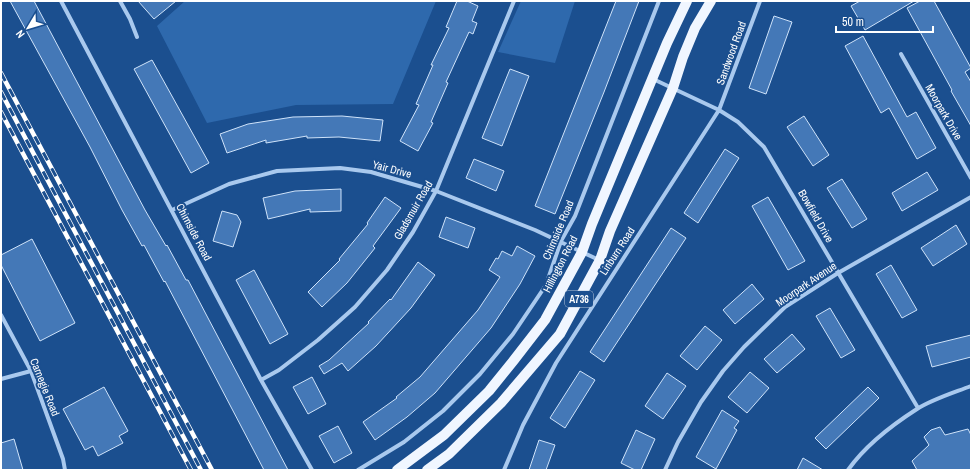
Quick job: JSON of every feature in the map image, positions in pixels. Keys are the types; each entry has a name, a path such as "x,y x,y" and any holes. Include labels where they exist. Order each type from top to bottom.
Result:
{"main road":[{"name":"Hillington Road","path":"397,470 444,435 489,391 545,320 582,252 595,217 653,79 666,43 687,1"},
{"name":"A736","path":"426,470 448,454 502,403 560,334 600,260 610,231 673,88 683,57 695,28 711,1"}],"street":[{"name":"Chirnside Road","path":"61,1 262,380 312,470"},
{"path":"120,1 130,19 137,37"},
{"name":"Gladsmuir Road","path":"262,380 279,370 355,307 387,270 413,232 436,191 514,1"},
{"name":"Chirnside Road","path":"358,470 404,442 443,411 480,374 513,334 546,285 561,241 575,216 659,1"},
{"name":"Sandwood Road","path":"719,110 760,1"},
{"name":"Moorpark Drive","path":"901,54 971,178"},
{"name":"Bowfield Drive","path":"653,79 719,110 738,122 764,147 918,408"},
{"name":"Linburn Road","path":"504,470 523,425 556,363 719,110"},
{"name":"Yair Drive","path":"172,210 229,184 277,172 340,168 371,172 436,191 561,241 600,260"},
{"name":"Moorpark Avenue","path":"665,470 678,442 701,402 744,347 785,307 838,272 971,198"},
{"name":"Carnegie Road","path":"1,315 30,371 63,459 65,470"},
{"path":"1,379 30,371"},
{"path":"848,470 866,449 891,427 918,408 971,386"}],"shaded area":[{"path":"185,1 436,1 393,104 296,105 207,123 157,26"},
{"path":"521,1 575,1 555,63 498,52"}],"building":[{"path":"10,1 34,1 145,210 166,246 167,245 186,280 188,280 288,470 264,470 165,281 164,282 144,245 142,246 122,210 90,147"},
{"path":"138,1 176,1 154,19"},
{"path":"457,1 467,1 478,6 472,21 477,23 473,34 469,32 446,82 448,83 431,122 433,123 418,151 400,141 419,105 416,104 433,65 431,65 449,28 446,27"},
{"path":"616,1 639,1 555,214 535,206"},
{"path":"860,1 914,1 865,30 851,6"},
{"path":"920,1 934,1 971,68 965,72 971,82 971,126 907,8"},
{"path":"774,16 792,22 766,94 749,88"},
{"path":"863,36 907,117 916,112 936,148 917,159 889,108 881,113 845,46"},
{"path":"152,60 209,163 191,173 134,69"},
{"path":"510,69 529,76 502,146 482,138"},
{"path":"342,116 383,120 380,141 339,137 307,138 307,136 266,143 266,140 227,153 220,134 248,124 293,117"},
{"path":"804,116 829,155 813,166 787,127"},
{"path":"725,149 739,158 698,223 684,213"},
{"path":"474,159 504,171 496,191 466,178"},
{"path":"927,172 938,190 902,211 892,193"},
{"path":"842,179 867,219 852,228 827,188"},
{"path":"341,189 341,211 310,212 310,209 268,219 263,198 295,191"},
{"path":"385,197 401,208 373,246 375,248 347,283 322,307 308,292 340,260 339,259 368,224 367,223"},
{"path":"768,197 805,261 788,270 752,206"},
{"path":"222,211 237,215 241,222 233,247 213,241"},
{"path":"446,217 475,228 468,248 439,237"},
{"path":"956,225 967,244 933,266 921,248"},
{"path":"671,228 686,238 604,362 590,352"},
{"path":"32,239 75,323 40,341 1,265 1,255"},
{"path":"517,246 535,256 520,284 491,328 435,393 407,417 375,440 363,422 397,398 396,397 420,377 478,310 500,277 489,270 496,258 498,259 502,251 512,256"},
{"path":"418,262 435,275 411,308 376,346 348,371 342,363 324,374 319,366 329,360 369,323 368,322 390,299 391,300"},
{"path":"891,265 917,310 902,318 876,274"},
{"path":"254,270 288,334 270,344 236,280"},
{"path":"752,284 764,299 735,324 723,310"},
{"path":"830,308 855,350 841,358 816,316"},
{"path":"705,326 722,340 697,370 680,356"},
{"path":"792,334 805,349 777,373 764,359"},
{"path":"971,335 971,357 932,367 926,346"},
{"path":"580,371 595,380 565,428 550,418"},
{"path":"750,372 769,388 747,413 728,397"},
{"path":"667,373 686,386 663,419 645,406"},
{"path":"312,377 326,404 308,414 293,387"},
{"path":"104,387 128,431 119,436 123,443 98,456 93,446 85,450 63,409"},
{"path":"868,387 879,398 826,449 815,438"},
{"path":"722,410 739,421 734,428 737,430 716,469 696,457"},
{"path":"338,426 352,453 334,463 319,436"},
{"path":"940,427 945,435 968,429 971,435 971,470 917,470 912,461 929,445 924,437 931,430"},
{"path":"636,430 655,439 641,470 635,470 621,463"},
{"path":"14,439 23,470 1,470 1,443"},
{"path":"539,440 555,445 546,470 529,470"},
{"path":"803,458 823,470 797,470"}],"railway":[{"path":"1,73 212,470"},
{"path":"1,92 201,470"},
{"path":"1,112 191,470"}]}
